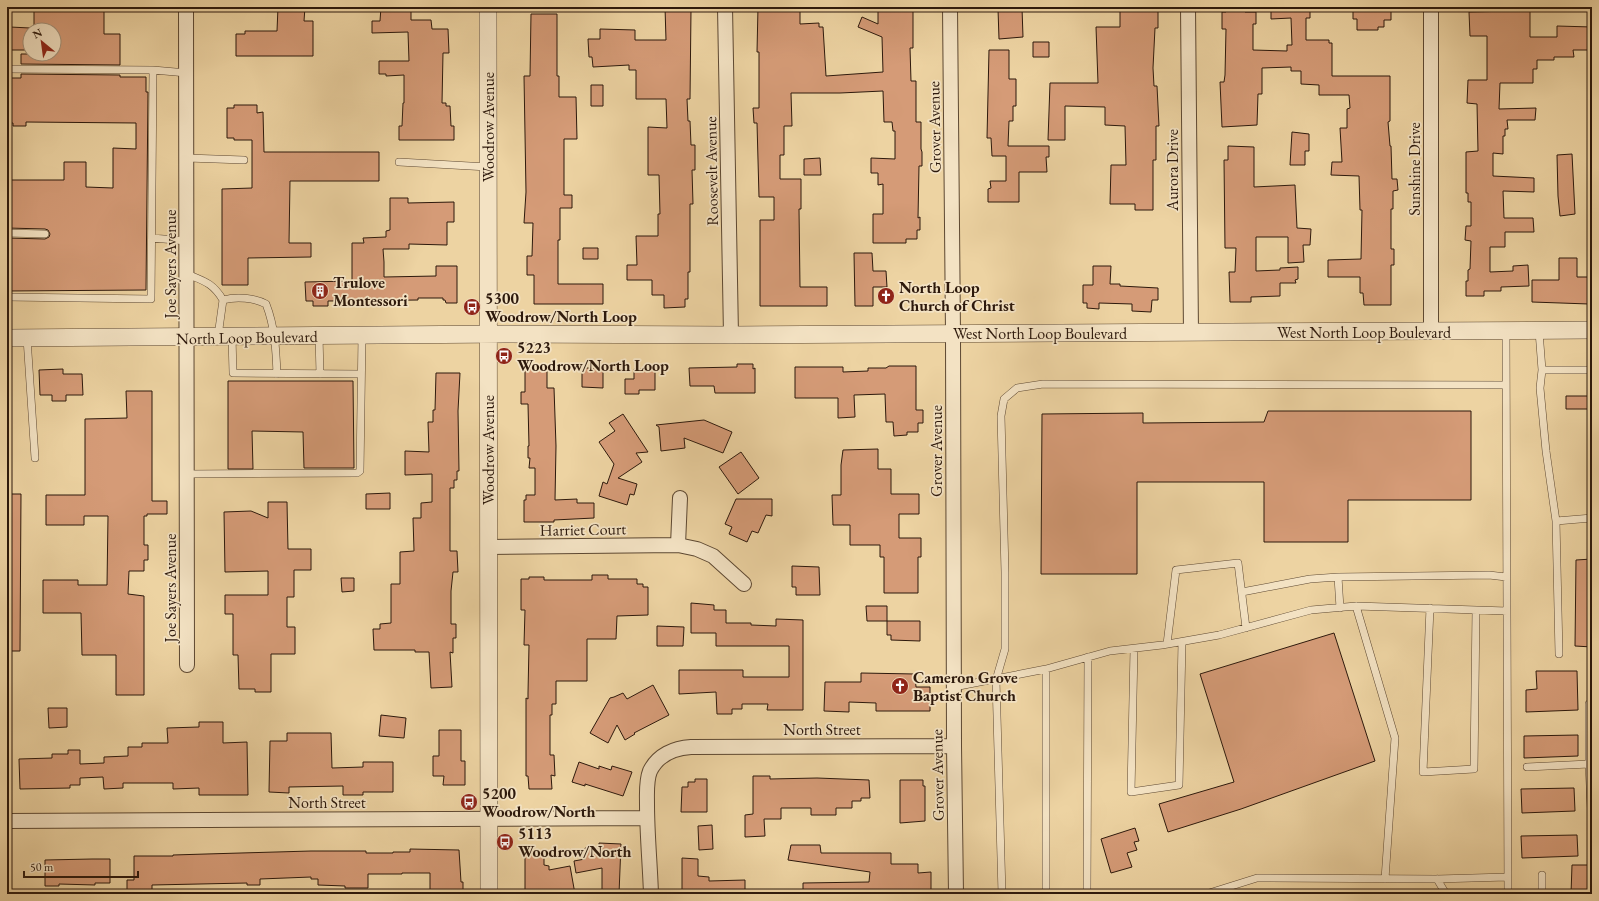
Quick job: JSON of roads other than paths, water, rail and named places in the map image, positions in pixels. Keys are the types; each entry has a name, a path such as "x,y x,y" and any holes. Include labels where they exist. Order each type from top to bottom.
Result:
{"street":[{"name":"Joe Sayers Avenue","path":"186,7 187,665"},
{"name":"Woodrow Avenue","path":"488,7 489,894"},
{"name":"Roosevelt Avenue","path":"726,7 731,335"},
{"name":"Grover Avenue","path":"950,7 956,894"},
{"name":"Aurora Drive","path":"1188,7 1190,333"},
{"name":"Sunshine Drive","path":"1431,7 1431,331"},
{"name":"West North Loop Boulevard","path":"488,334 731,335 1592,330"},
{"name":"North Loop Boulevard","path":"7,338 186,338 488,334"},
{"path":"678,545 680,498"},
{"name":"Harriet Court","path":"488,548 678,545 697,549 713,556 744,584"},
{"name":"North Street","path":"652,894 647,818 647,779 656,761 671,750 691,747 954,746"},
{"name":"North Street","path":"7,821 647,818"}],"lane":[{"path":"7,69 153,70 187,73"},
{"path":"7,297 151,299 153,70"},
{"path":"187,158 244,160"},
{"path":"399,162 488,167"},
{"path":"7,232 45,234"},
{"path":"152,238 187,241"},
{"path":"187,274 209,283 217,290 223,300 225,337 233,373 361,374"},
{"path":"223,300 231,298 257,300 266,304 272,318 277,374"},
{"path":"1506,331 1508,894"},
{"path":"1539,331 1542,370 1540,388 1546,451 1556,521 1559,654"},
{"path":"319,336 320,374"},
{"path":"187,474 357,473 360,471 362,336"},
{"path":"27,338 35,458"},
{"path":"1542,370 1592,370"},
{"path":"1002,894 996,680 1005,649 1005,572 1001,416 1004,399 1017,388 1043,384 1506,385"},
{"path":"1556,521 1592,518"},
{"path":"1167,644 1176,570 1238,563 1246,628"},
{"path":"1242,592 1310,579 1338,577 1489,574 1506,577"},
{"path":"1338,577 1340,608"},
{"path":"954,687 1046,669 1110,651 1182,642 1219,635 1311,610 1356,606 1507,611"},
{"path":"1356,606 1395,738 1385,879"},
{"path":"1430,608 1422,772 1474,770 1476,610"},
{"path":"1134,648 1131,792 1179,785 1182,642"},
{"path":"1087,894 1088,657"},
{"path":"1046,669 1046,894"},
{"path":"1592,704 1589,704 1589,764 1592,830"},
{"path":"1527,766 1589,764"},
{"path":"1542,875 1542,894"},
{"path":"1206,894 1257,878 1385,879 1507,877"},
{"path":"1437,878 1446,894"}],"place":[{"name":"Trulove Montessori","path":"320,291"},
{"name":"North Loop Church of Christ","path":"886,296"},
{"name":"5300 Woodrow/North Loop","path":"472,307"},
{"name":"5223 Woodrow/North Loop","path":"504,356"},
{"name":"Cameron Grove Baptist Church","path":"900,686"},
{"name":"5200 Woodrow/North","path":"469,802"},
{"name":"5113 Woodrow/North","path":"505,842"}]}
